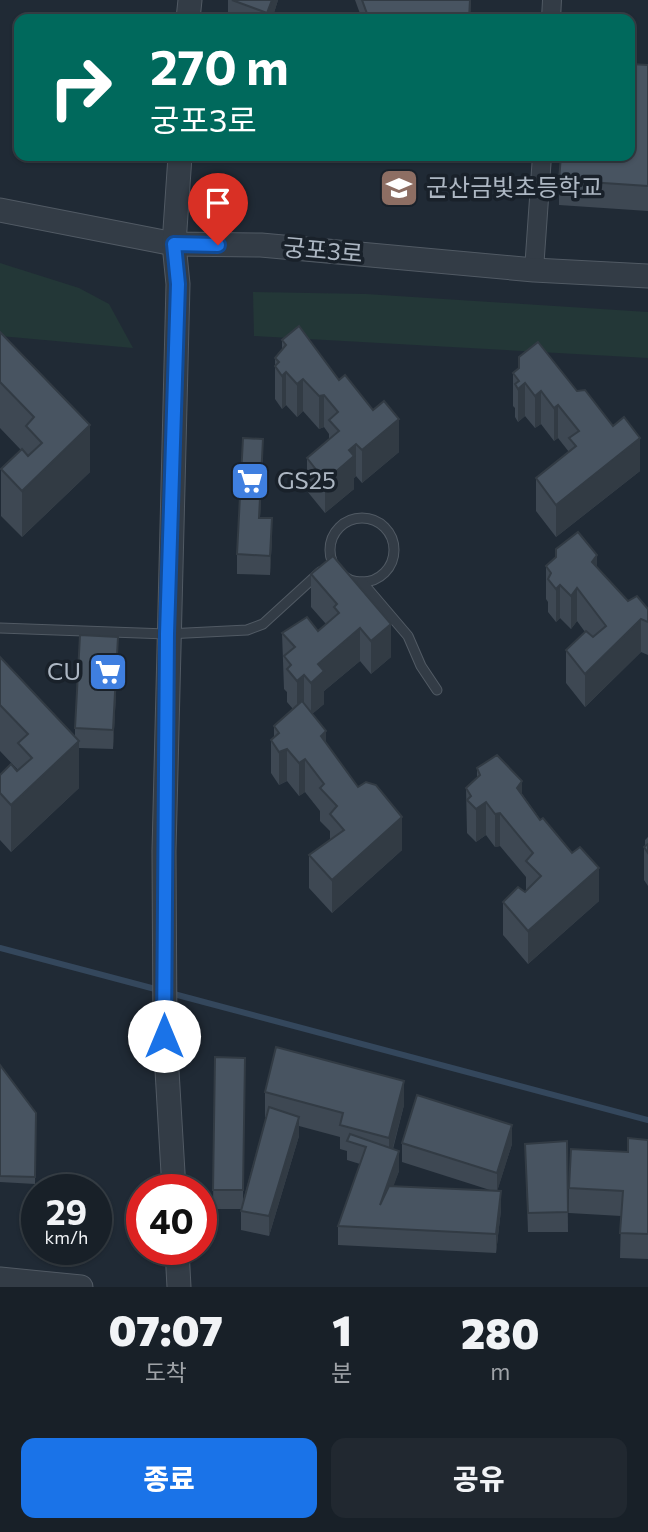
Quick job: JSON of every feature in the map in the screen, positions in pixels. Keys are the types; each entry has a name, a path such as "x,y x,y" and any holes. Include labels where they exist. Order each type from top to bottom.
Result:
{"street":[{"path":"173,1174 164,1036 164,851 177,297 174,244 180,161"},
{"path":"534,270 542,161"},
{"name":"궁포3로","path":"0,210 174,244 261,245 534,270 648,276"},
{"path":"178,1265 179,1287"},
{"path":"0,1279 81,1287"}],"lane":[{"path":"359,518 381,524 393,541 392,561 381,576 362,582 344,577 332,562 332,539 347,521 359,518"},
{"path":"0,628 167,634 247,630 263,624 332,562"},
{"path":"362,582 408,636 421,666 437,690"}],"green space":[{"path":"0,263 79,288 109,304 133,348 0,336"},
{"path":"253,292 366,294 648,312 648,358 254,336"}],"building":[{"path":"232,0 272,0 267,13"},
{"path":"362,0 470,0 469,14 367,14"},
{"path":"635,64 648,65 648,186 559,180 561,161 635,161"},
{"path":"299,326 339,380 345,375 373,410 384,401 399,419 362,450 356,444 349,450 354,456 325,481 307,458 339,431 329,420 338,412 324,395 319,396 303,379 297,384 286,372 282,376 275,366 279,362 275,358 286,345 282,340"},
{"path":"0,332 90,425 22,491 1,469 22,449 28,456 42,443 26,426 34,417 0,382"},
{"path":"538,342 577,391 585,390 613,426 624,417 640,438 556,505 536,478 576,446 569,438 579,431 558,405 554,408 541,391 535,396 525,383 518,389 515,384 519,381 513,373 519,368 519,357"},
{"path":"243,438 263,439 259,518 272,518 270,556 237,554"},
{"path":"578,532 597,555 592,562 628,601 637,596 648,609 648,622 641,619 585,674 566,650 586,631 593,637 606,626 577,588 571,596 560,585 556,589 548,579 551,573 546,566 556,557 556,549"},
{"path":"333,556 391,624 371,641 360,628 318,664 324,671 311,683 304,675 297,681 287,669 291,665 284,656 295,647 282,633 307,617 318,631 339,613 334,607 337,604 311,574"},
{"path":"80,635 118,637 113,730 75,728"},
{"path":"0,657 79,741 11,805 0,793 0,775 11,764 17,771 32,758 18,743 28,734 0,705"},
{"path":"302,701 326,731 321,736 358,787 366,782 376,785 402,817 332,880 309,855 344,830 330,814 337,806 320,788 324,784 305,759 299,763 287,749 279,752 271,740 279,733 274,726"},
{"path":"497,755 522,781 517,788 540,820 543,818 572,853 580,847 599,868 528,931 503,902 518,887 525,892 541,876 526,861 533,853 500,813 495,814 486,802 476,809 467,800 471,796 466,788 480,775 477,768"},
{"path":"276,1047 404,1081 389,1138 340,1125 343,1113 265,1092"},
{"path":"215,1057 245,1058 243,1190 217,1190 217,1174 213,1174"},
{"path":"0,1065 36,1113 35,1174 0,1176"},
{"path":"417,1095 512,1125 497,1173 402,1143"},
{"path":"269,1107 299,1117 269,1216 241,1211"},
{"path":"350,1134 399,1151 380,1205 389,1186 501,1191 496,1234 338,1226 366,1147 347,1141"},
{"path":"628,1138 648,1140 648,1234 620,1233 623,1191 569,1188 571,1149 628,1152"},
{"path":"567,1141 568,1212 528,1213 525,1144"}],"waterway":[{"path":"0,948 159,990"},
{"path":"170,993 648,1120"}],"place":[{"name":"군산금빛초등학교","path":"399,188"},
{"name":"GS25","path":"250,481"},
{"name":"CU","path":"108,672"}],"route":[{"path":"164,1036 167,634 178,284 174,244 218,245"}]}
